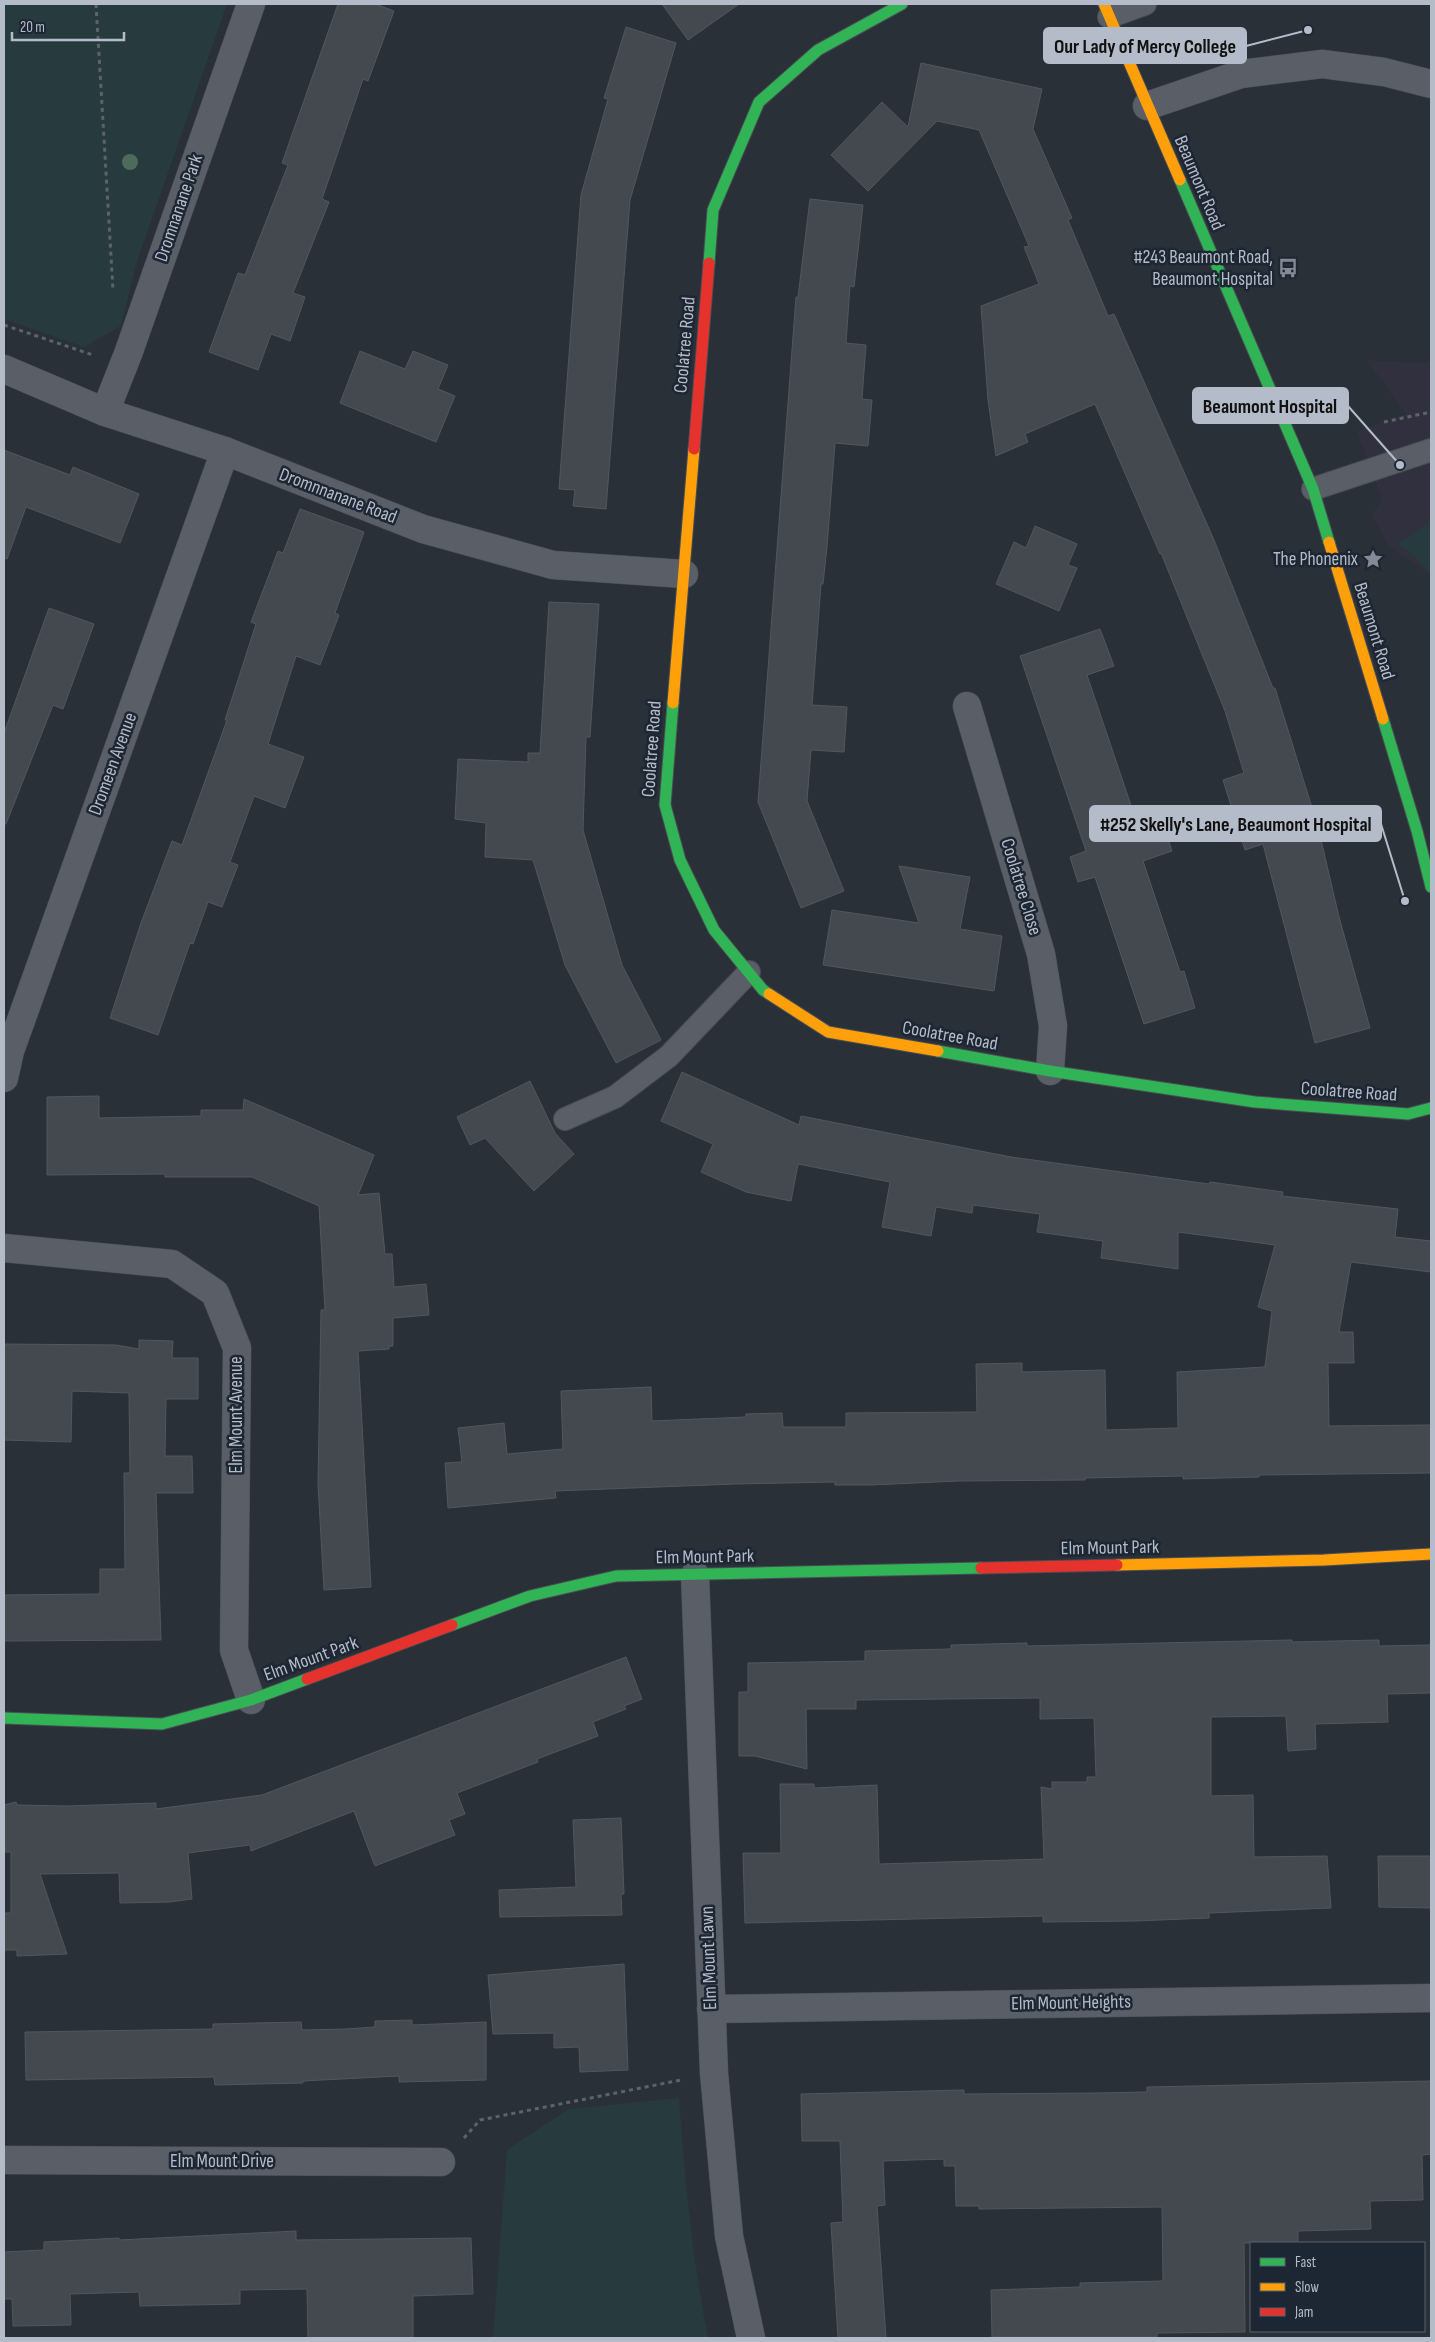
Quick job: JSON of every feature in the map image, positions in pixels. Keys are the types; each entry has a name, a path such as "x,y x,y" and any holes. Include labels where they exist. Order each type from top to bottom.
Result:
{"street":[{"name":"Dromnanane Park","path":"105,412 128,354 251,4"},
{"name":"Coolatree Road","path":"902,4 818,50 759,102 713,210 665,805 680,860 714,930 763,990 828,1032 1050,1071 1255,1102 1408,1114 1431,1108"},
{"name":"Beaumont Road","path":"1107,10 1312,490 1424,831 1431,888"},
{"path":"1147,106 1241,74 1322,64 1384,72 1431,84"},
{"name":"Dromnnanane Road","path":"4,369 105,412 225,452 423,529 553,565 684,574"},
{"name":"Dromeen Avenue","path":"4,1078 13,1041 225,452"},
{"name":"Coolatree Close","path":"967,706 1042,954 1053,1026 1050,1071"},
{"name":"Elm Mount Avenue","path":"4,1248 172,1264 215,1293 237,1348 234,1650 251,1700"},
{"name":"Elm Mount Park","path":"4,1718 162,1724 251,1700 530,1596 616,1576 1324,1560 1431,1554"},
{"name":"Elm Mount Lawn","path":"695,1575 714,2073 728,2236 752,2338"},
{"name":"Elm Mount Heights","path":"711,2009 1431,1998"},
{"name":"Elm Mount Drive","path":"4,2160 441,2162"}],"lane":[{"path":"1107,10 1144,4"},
{"path":"1312,490 1431,450"},
{"path":"565,1119 615,1097 669,1056 748,972"}],"path":[{"path":"96,4 113,299"},
{"path":"4,324 93,355 124,338 128,354"},
{"path":"1384,422 1431,412"},
{"path":"441,2162 480,2120 714,2073"}],"shaded area":[{"path":"1367,360 1431,363 1431,575 1389,547 1372,515 1382,500 1357,431 1406,414"}],"green space":[{"path":"4,4 227,4 136,264 121,326 84,347 4,319"},
{"path":"1431,515 1431,572 1398,543 1427,525"},
{"path":"679,2098 690,2218 708,2338 493,2338 507,2150 569,2109"}],"building":[{"path":"338,4 375,4 394,11 368,81 363,79 322,199 329,202 293,293 305,297 290,341 271,334 258,370 209,352 238,273 245,275 288,165 282,163"},
{"path":"662,4 739,4 688,40"},
{"path":"626,27 676,43 630,200 606,509 573,506 575,490 559,489 581,195 608,99 604,98"},
{"path":"921,63 1042,89 1033,129 1072,218 1068,220 1108,316 1114,314 1214,540 1273,688 1275,688 1318,827 1339,917 1370,1028 1315,1043 1263,844 1245,850 1223,780 1244,773 1225,711 1161,553 1095,404 1025,434 1028,442 996,456 988,400 981,306 1039,284 1024,247 1029,246 979,130 937,121 868,191 831,155 882,102 908,127"},
{"path":"810,199 863,205 854,287 850,286 846,343 866,345 862,399 872,400 868,446 835,443 827,547 823,584 821,584 812,705 847,707 844,752 811,750 807,801 844,891 801,908 758,802 796,297 798,297"},
{"path":"360,351 405,369 413,351 448,365 438,389 455,396 436,442 340,403"},
{"path":"4,450 70,475 73,467 139,494 120,543 26,507 7,559 4,558"},
{"path":"300,509 364,532 335,613 339,615 320,665 296,656 268,744 304,757 285,808 254,796 230,862 238,865 222,907 208,902 193,944 190,943 158,1035 110,1018 141,923 172,841 182,845 227,720 225,720 256,624 251,622 278,551 283,553"},
{"path":"1035,526 1077,544 1068,565 1077,568 1059,611 996,584 1014,542 1026,548"},
{"path":"549,602 599,604 590,737 586,737 583,830 622,965 661,1040 616,1063 565,965 533,860 485,857 486,823 455,819 458,759 528,762 528,753 540,753"},
{"path":"49,608 94,624 63,709 53,705 6,824 4,824 4,733"},
{"path":"1100,629 1114,666 1087,675 1140,832 1163,824 1172,851 1143,861 1180,972 1184,971 1195,1008 1144,1024 1095,877 1078,882 1070,857 1086,851 1020,656"},
{"path":"899,866 970,877 960,929 1002,936 994,991 823,965 832,910 919,923"},
{"path":"682,1072 799,1125 801,1116 1011,1157 1209,1184 1210,1182 1283,1192 1282,1196 1398,1209 1395,1237 1431,1241 1431,1272 1351,1262 1339,1332 1353,1332 1354,1363 1328,1363 1329,1426 1431,1425 1431,1473 1259,1475 1259,1477 1183,1479 1183,1476 1085,1478 1085,1480 958,1481 871,1485 835,1485 835,1482 735,1484 555,1491 556,1498 448,1508 445,1463 462,1462 458,1428 504,1423 507,1454 563,1449 561,1391 651,1387 652,1421 746,1417 746,1414 782,1413 783,1427 846,1427 846,1413 977,1412 976,1364 1022,1363 1022,1372 1105,1370 1106,1430 1178,1428 1177,1372 1265,1367 1272,1311 1258,1307 1275,1245 1178,1232 1178,1269 1101,1258 1103,1241 1037,1232 1040,1214 973,1205 972,1213 936,1207 931,1236 882,1227 890,1182 798,1164 791,1201 746,1192 701,1172 713,1144 661,1121"},
{"path":"530,1081 555,1133 574,1154 534,1191 485,1138 470,1145 457,1117"},
{"path":"99,1096 99,1118 201,1116 201,1110 243,1110 244,1099 374,1155 358,1195 379,1193 385,1254 392,1254 394,1287 426,1284 429,1315 393,1318 393,1346 389,1346 389,1349 358,1351 371,1587 324,1590 318,1484 321,1310 325,1310 319,1206 252,1177 165,1177 165,1174 47,1175 47,1097"},
{"path":"139,1340 173,1341 172,1358 198,1358 198,1399 166,1399 165,1456 192,1456 193,1493 156,1493 161,1640 4,1641 4,1595 100,1594 100,1569 125,1569 124,1473 130,1473 129,1393 72,1391 71,1442 4,1440 4,1344 116,1345 139,1349"},
{"path":"1292,1640 1292,1642 1379,1640 1379,1646 1431,1645 1431,1693 1387,1694 1388,1722 1315,1724 1316,1749 1288,1751 1286,1716 1211,1717 1211,1796 1253,1795 1254,1857 1327,1856 1331,1908 1209,1913 1209,1918 1135,1921 1043,1922 1043,1916 745,1923 743,1853 781,1853 780,1784 814,1784 814,1788 877,1785 879,1864 1044,1859 1041,1787 1052,1789 1052,1782 1087,1782 1087,1777 1096,1777 1094,1718 1040,1719 1040,1698 856,1700 856,1709 806,1709 807,1769 755,1756 739,1756 739,1692 748,1692 748,1663 865,1661 865,1651 951,1649 951,1645 1027,1643 1027,1646"},
{"path":"626,1657 642,1699 624,1706 626,1709 593,1722 598,1736 537,1759 538,1762 457,1793 465,1814 449,1820 455,1835 375,1866 354,1811 251,1851 250,1845 188,1853 192,1899 169,1902 120,1903 119,1873 40,1874 67,1954 17,1956 17,1950 4,1950 4,1913 11,1913 11,1852 4,1852 4,1805 16,1802 17,1805 67,1806 156,1803 156,1809 262,1795"},
{"path":"621,1818 624,1894 621,1894 622,1915 500,1917 499,1890 576,1887 573,1820"},
{"path":"1378,1856 1431,1856 1431,1908 1379,1907"},
{"path":"624,1964 628,2070 580,2072 579,2047 554,2048 554,2033 493,2034 488,1975"},
{"path":"412,2020 412,2025 486,2022 486,2080 399,2082 399,2076 303,2081 303,2083 215,2085 214,2077 26,2080 25,2032 213,2029 213,2024 301,2022 302,2030 346,2029 375,2027 375,2021"},
{"path":"1431,2081 1431,2154 1422,2155 1423,2200 1370,2201 1371,2229 1298,2231 1298,2242 1244,2243 1245,2332 1157,2333 1157,2337 992,2337 991,2290 1080,2287 1080,2283 1163,2281 1162,2207 979,2209 979,2206 956,2206 955,2166 944,2166 944,2159 883,2161 885,2205 877,2206 886,2338 838,2338 831,2223 843,2222 840,2141 802,2141 801,2094 964,2090 964,2094 1147,2092 1147,2087"},
{"path":"296,2231 296,2240 471,2238 473,2294 413,2296 413,2338 308,2338 307,2289 240,2290 240,2304 140,2306 139,2292 70,2294 71,2325 13,2326 12,2299 4,2299 4,2252 44,2250 44,2242"}],"traffic: fast":[{"path":"709,263 713,210 759,102 818,50 902,4"},
{"path":"1180,180 1313,489 1329,542"},
{"path":"673,703 665,805 680,860 714,930 763,990 769,994"},
{"path":"1383,719 1417,831 1431,887"},
{"path":"938,1051 1050,1071 1255,1102 1408,1114 1431,1108"},
{"path":"452,1625 530,1596 616,1576 981,1568"},
{"path":"4,1718 162,1724 251,1700 307,1679"}],"traffic: slow":[{"path":"1104,4 1180,180"},
{"path":"673,703 694,449"},
{"path":"1329,542 1383,719"},
{"path":"769,994 828,1032 938,1051"},
{"path":"1117,1565 1324,1560 1431,1554"}],"traffic: jam":[{"path":"694,449 709,263"},
{"path":"981,1568 1117,1565"},
{"path":"307,1679 452,1625"}],"place":[{"name":"Our Lady of Mercy College","path":"1308,30"},
{"name":"#243 Beaumont Road, Beaumont Hospital","path":"1288,268"},
{"name":"Beaumont Hospital","path":"1400,465"},
{"name":"The Phonenix","path":"1373,559"},
{"name":"#252 Skelly's Lane, Beaumont Hospital","path":"1405,901"}]}
